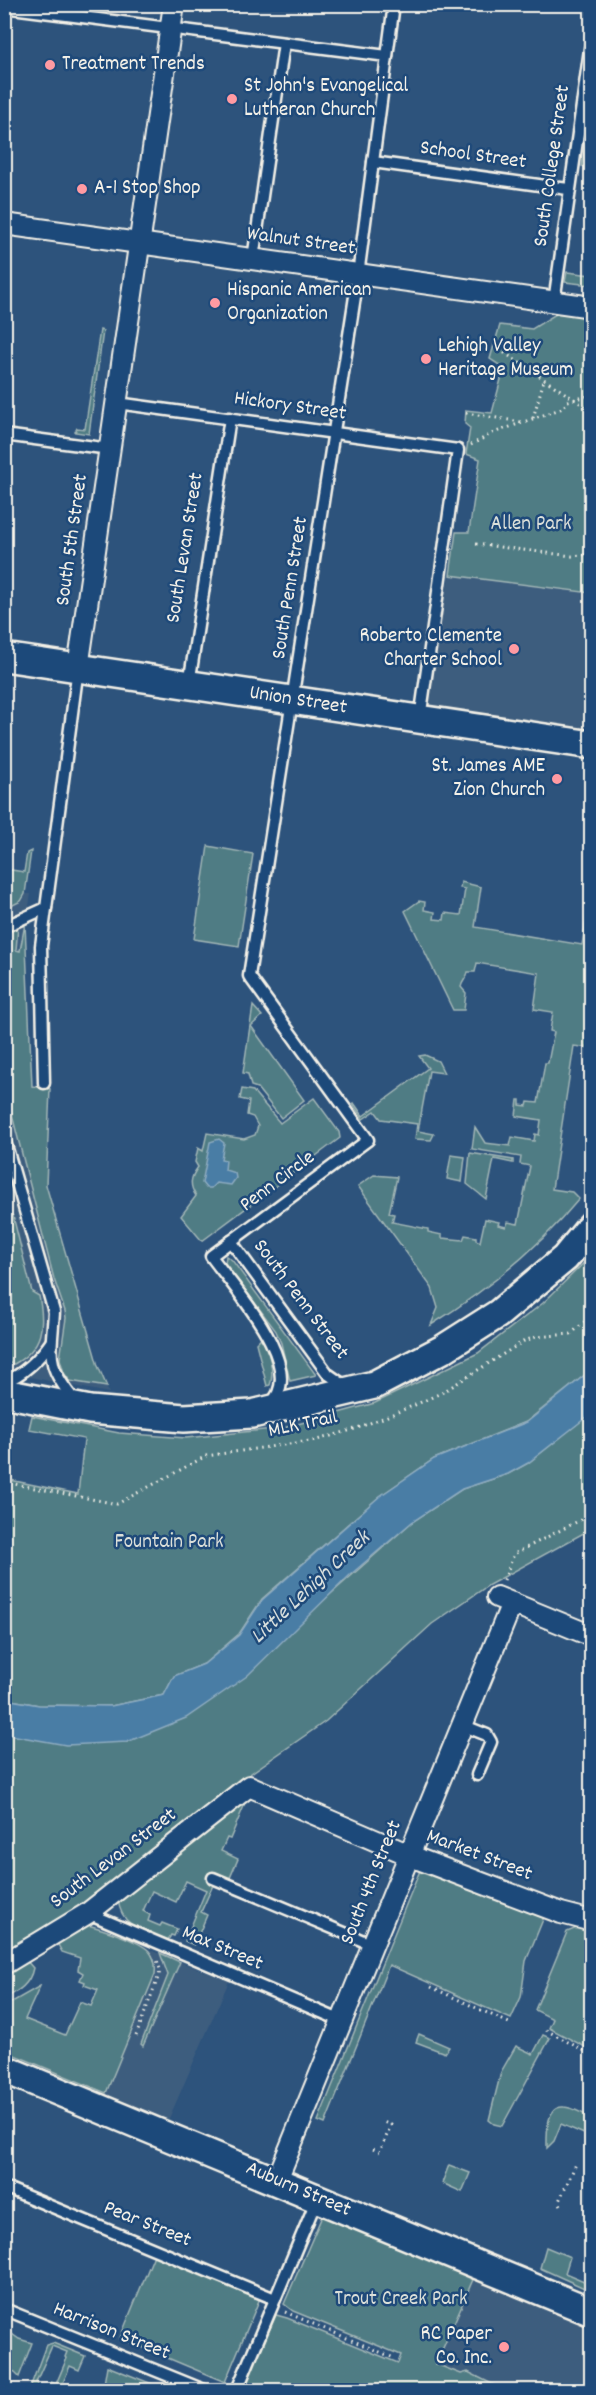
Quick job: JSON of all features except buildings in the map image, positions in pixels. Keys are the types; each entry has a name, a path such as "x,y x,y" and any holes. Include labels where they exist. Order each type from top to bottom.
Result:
{"street":[{"name":"South 5th Street","path":"78,668 174,4"},
{"name":"Walnut Street","path":"4,224 591,307"},
{"name":"Union Street","path":"4,657 591,745"},
{"path":"4,1393 90,1410 184,1418 252,1414 374,1385 443,1349 498,1314 565,1258 591,1225"},
{"path":"505,1600 591,1636"},
{"name":"South 4th Street","path":"276,2181 462,1725 505,1600"},
{"name":"Market Street","path":"249,1786 409,1855 561,1913 591,1921"},
{"name":"South Levan Street","path":"4,1964 88,1912 249,1786"},
{"name":"Auburn Street","path":"4,2069 591,2312"}],"lane":[{"name":"South Penn Street","path":"368,1140 249,976 294,700 358,274 394,4"},
{"path":"4,7 387,56"},
{"name":"South College Street","path":"554,302 591,35"},
{"path":"253,259 284,43"},
{"name":"School Street","path":"373,162 568,189"},
{"name":"Hickory Street","path":"117,403 334,434 462,449"},
{"name":"South Levan Street","path":"189,684 230,418"},
{"path":"4,435 110,449"},
{"path":"420,719 462,449"},
{"name":"South 5th Street","path":"44,1083 40,946 78,668"},
{"path":"4,927 46,908"},
{"path":"4,1138 54,1312 51,1364 76,1402 90,1410"},
{"name":"Penn Circle","path":"252,1414 271,1404 279,1395 282,1384 277,1355 270,1337 211,1256 368,1140"},
{"name":"South Penn Street","path":"231,1241 328,1374 341,1383 354,1386 374,1385"},
{"path":"4,1382 32,1364 51,1342"},
{"path":"462,1725 487,1735 491,1742 477,1775"},
{"path":"213,1878 373,1945"},
{"name":"Max Street","path":"88,1912 342,2021"},
{"name":"Pear Street","path":"4,2187 274,2303"},
{"path":"237,2391 317,2198"},
{"name":"Harrison Street","path":"4,2309 204,2391"}],"path":[{"path":"494,346 575,398 591,411"},
{"path":"533,418 544,380"},
{"path":"462,449 493,433 563,408 568,401 575,398 591,395"},
{"path":"466,413 524,422"},
{"path":"476,544 572,556 591,554"},
{"name":"MLK Trail","path":"4,1482 117,1504 206,1456 317,1440 355,1429 443,1392 524,1341 536,1337 571,1334 591,1315"},
{"path":"505,1600 514,1554 591,1514"},
{"path":"136,2036 160,1969 159,1960 142,1936"},
{"path":"431,1987 509,2023"},
{"path":"546,2030 591,2055"},
{"path":"373,2149 380,2152 391,2125 382,2122"},
{"path":"561,2205 560,2201 576,2164"},
{"path":"274,2303 394,2358"}],"shaded area":[{"name":"Roberto Clemente Charter School","path":"449,574 591,593 591,733 429,707 426,704"},
{"path":"14,894 31,894 25,931 32,1086 46,1185 98,1366 109,1393 5,1372 4,898"},
{"path":"140,1946 229,1981 167,2123 79,2087"},
{"name":"RC Paper Co. Inc.","path":"475,2275 591,2324 591,2389 504,2390 468,2372 461,2374 436,2364"}],"green space":[{"path":"591,102 589,154 591,155 591,167 582,166"},
{"path":"567,272 591,275 591,285 565,282"},
{"name":"Allen Park","path":"559,312 591,317 591,593 450,575 456,532 469,532 480,459 466,454 470,428 465,424 466,410 492,413 504,368 490,359 500,325 532,329"},
{"path":"100,330 103,331 89,434 75,432 77,428 85,429"},
{"path":"208,846 253,854 239,946 194,939"},
{"path":"31,851 25,894 21,901 5,909 5,869 24,872 27,853"},
{"path":"461,882 481,887 475,927 582,945 591,890 591,1032 589,1048 574,1046 552,1189 572,1192 579,1199 546,1235 510,1268 472,1298 431,1325 438,1308 432,1288 358,1186 374,1175 397,1177 389,1213 394,1214 392,1222 428,1229 428,1232 442,1235 442,1238 463,1240 465,1235 476,1237 476,1240 480,1242 485,1219 499,1222 498,1225 506,1227 508,1222 518,1224 530,1166 520,1164 521,1157 472,1149 475,1127 485,1143 510,1146 512,1137 534,1141 535,1134 539,1135 541,1120 516,1116 518,1100 520,1100 520,1105 527,1106 528,1102 538,1103 545,1063 548,1063 554,1032 550,1031 553,1012 534,1009 539,973 477,963 475,972 468,972 461,987 466,993 464,1010 453,1010 405,911 419,901 425,902 424,910 435,912 434,919 444,920 445,913 461,915 465,889 460,888"},
{"path":"25,924 32,1086 50,1089 46,1185 98,1366 107,1387 70,1381 64,1373 60,1359 65,1311 54,1279 10,1107 5,1069 4,932 18,926 16,950 20,951"},
{"path":"253,1006 262,1016 251,1026 304,1100 281,1118 257,1088 251,1086 248,1074 243,1073"},
{"path":"425,1055 438,1061 444,1073 429,1071 418,1131 434,1134 431,1140 415,1139 417,1124 381,1119 375,1111 363,1119 353,1105 354,1103 363,1116 428,1068 419,1056"},
{"path":"242,1089 253,1091 280,1123 314,1098 339,1132 340,1138 202,1241 181,1216 196,1196 191,1182 198,1167 195,1162 198,1148 203,1151 207,1133 244,1139 255,1135 258,1126 253,1117 247,1115 249,1101 240,1099"},
{"path":"470,1153 513,1160 513,1163 494,1159 486,1199 467,1184"},
{"path":"451,1155 465,1157 462,1182 447,1179"},
{"path":"9,1214 13,1216 32,1292 39,1296 42,1317 40,1335 36,1343 24,1358 14,1364 4,1362 4,1220"},
{"path":"226,1256 232,1260 316,1375 290,1381 276,1331 225,1263"},
{"name":"Fountain Park","path":"591,1256 591,1370 526,1422 434,1459 380,1496 262,1599 239,1634 204,1664 174,1676 164,1695 111,1706 39,1705 5,1699 5,1479 78,1494 84,1439 29,1429 32,1416 119,1433 186,1438 283,1428 375,1403 478,1353 543,1303"},
{"path":"261,1338 269,1354 271,1367 270,1385 267,1386 256,1343"},
{"path":"591,1413 591,1529 489,1585 432,1624 326,1721 221,1794 76,1910 5,1956 5,1734 127,1742 307,1615 412,1522 462,1489 508,1474 528,1463"},
{"path":"244,1806 230,1839 227,1838 221,1851 238,1859 229,1880 214,1883 201,1912 207,1915 194,1945 185,1941 206,1890 186,1881 176,1902 152,1891 143,1911 150,1915 148,1921 177,1929 174,1936 171,1935 168,1940 142,1931 129,1922 120,1909 118,1899"},
{"path":"421,1868 544,1917 526,1961 521,1997 511,2019 389,1965 325,2124 318,2121"},
{"path":"87,1925 120,1935 144,1947 151,1954 155,1965 155,1974 106,2093 5,2051 5,2006 40,1986 25,2019 65,2035 80,2002 91,2006 98,1990 84,1985 85,1982 80,1980 83,1973 78,1970 80,1958 62,1952 55,1939"},
{"path":"579,1927 591,1931 591,2050 549,2028 553,2019 535,2010 567,1932"},
{"path":"160,1953 180,1962 143,2046 141,2044 168,1975"},
{"path":"26,1960 33,1968 27,1983 5,1998 5,1972"},
{"path":"419,2034 449,2047 445,2053 416,2042"},
{"path":"543,2035 550,2038 502,2126 494,2124 489,2120 501,2072 516,2046 533,2054"},
{"path":"591,2106 591,2137 561,2124 554,2141 547,2148 548,2123 553,2111 567,2107 588,2116"},
{"path":"449,2165 470,2173 462,2192 442,2183"},
{"name":"Trout Creek Park","path":"323,2214 475,2275 436,2364 461,2374 468,2372 504,2390 463,2390 440,2385 425,2390 243,2390 276,2315 398,2363 401,2355 293,2311 284,2304"},
{"path":"546,2247 570,2257 565,2273 591,2284 591,2291 540,2268"},
{"path":"154,2255 260,2298 225,2382 120,2338"},
{"path":"5,2329 19,2339 32,2343 19,2377 11,2369 5,2371"},
{"path":"53,2343 85,2356 79,2370 70,2366 63,2383 69,2386 67,2390 38,2390 41,2385 48,2388 51,2382 56,2384 67,2358 65,2357 67,2352 52,2346 36,2382 38,2383 35,2390 27,2390 30,2388 46,2345"},
{"path":"107,2366 167,2390 103,2390"}],"water":[{"path":"219,1139 224,1143 221,1159 226,1160 225,1170 235,1173 236,1178 231,1185 216,1183 211,1188 206,1188 202,1183 210,1142"},
{"name":"Little Lehigh Creek","path":"591,1370 591,1413 588,1416 528,1463 508,1474 462,1489 412,1522 350,1575 247,1676 186,1718 127,1742 66,1745 5,1734 5,1699 39,1705 111,1706 164,1695 174,1676 204,1664 239,1635 262,1600 380,1496 434,1459 527,1422"}],"place":[{"name":"Treatment Trends","path":"50,65"},
{"name":"St John's Evangelical Lutheran Church","path":"232,99"},
{"name":"A-1 Stop Shop","path":"82,189"},
{"name":"Hispanic American Organization","path":"215,303"},
{"name":"Lehigh Valley Heritage Museum","path":"426,359"},
{"name":"Roberto Clemente Charter School","path":"514,649"},
{"name":"St. James AME Zion Church","path":"557,779"},
{"name":"RC Paper Co. Inc.","path":"504,2347"}]}
